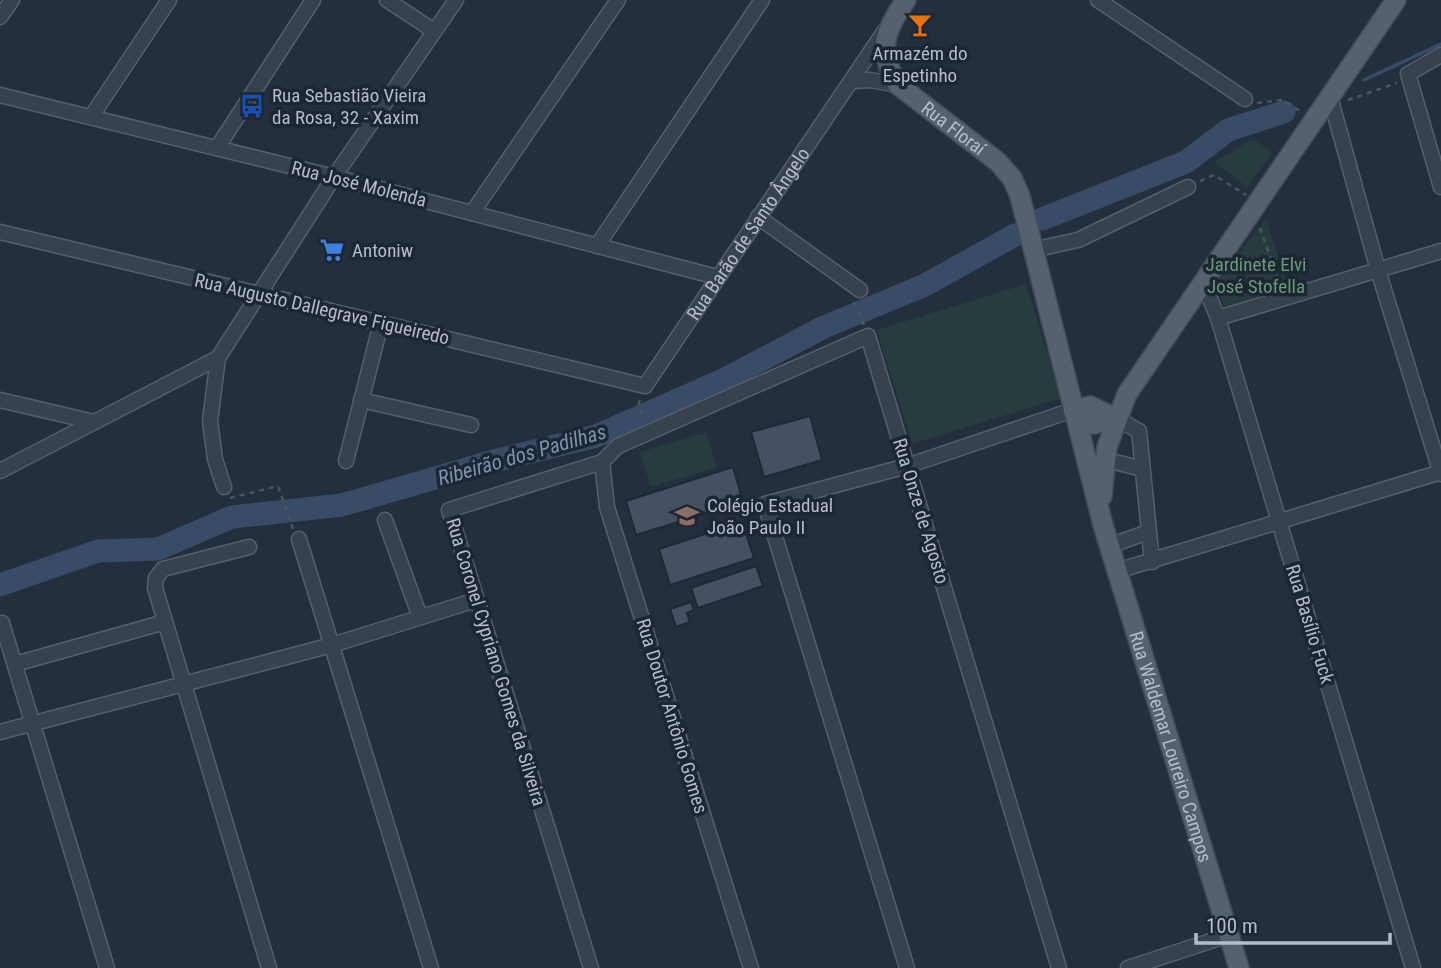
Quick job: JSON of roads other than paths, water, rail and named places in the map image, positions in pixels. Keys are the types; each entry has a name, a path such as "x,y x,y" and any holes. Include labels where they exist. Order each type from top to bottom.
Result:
{"main road":[{"name":"Rua Barão de Santo Ângelo","path":"887,28 906,0"},
{"name":"Rua Waldemar Loureiro Campos","path":"1103,525 1104,459 1115,418 1136,380 1315,119 1331,101 1396,0"},
{"path":"887,28 888,70 898,85"},
{"name":"Rua Floraí","path":"898,85 1005,169 1020,196 1026,228"},
{"name":"Rua Waldemar Loureiro Campos","path":"1026,228 1109,546 1239,968"},
{"path":"1073,410 1090,406 1115,418"}],"street":[{"path":"0,17 12,0"},
{"path":"91,117 169,0"},
{"path":"217,148 313,0"},
{"path":"387,0 434,32"},
{"path":"224,487 215,459 210,421 218,358 334,177 456,0"},
{"path":"472,213 618,0"},
{"path":"597,246 762,0"},
{"path":"1098,0 1245,99"},
{"name":"Rua Barão de Santo Ângelo","path":"645,387 887,28"},
{"path":"1441,55 1408,74 1441,187"},
{"path":"852,81 870,80 898,85"},
{"name":"Rua José Molenda","path":"0,95 334,177 717,277"},
{"path":"1117,571 1278,520 1441,473 1378,270 1331,101"},
{"path":"1032,250 1078,240 1188,187"},
{"path":"758,217 856,293"},
{"name":"Rua Augusto Dallegrave Figueiredo","path":"0,232 645,387"},
{"path":"1218,318 1441,251"},
{"name":"Rua Basílio Fuck","path":"1203,282 1218,318 1413,968"},
{"path":"346,461 381,323"},
{"name":"Rua Onze de Agosto","path":"602,462 618,446 868,337 1059,968"},
{"path":"0,471 218,358"},
{"path":"0,400 94,422"},
{"path":"361,400 471,425"},
{"path":"907,968 765,504 907,466 1073,410"},
{"path":"1115,418 1139,431 1152,562"},
{"path":"1104,459 1142,469"},
{"name":"Rua Coronel Cypriano Gomes da Silveira","path":"591,968 449,510 602,462"},
{"name":"Rua Doutor Antônio Gomes","path":"602,462 607,508 751,968"},
{"path":"384,520 420,617"},
{"path":"1109,546 1148,532"},
{"path":"296,534 430,968"},
{"path":"249,547 163,569 156,578 155,588 269,968"},
{"path":"0,732 332,645 476,600"},
{"path":"15,664 165,622"},
{"path":"2,623 107,968"},
{"path":"1128,968 1229,935"}],"waterway":[{"name":"Ribeirão dos Padilhas","path":"1364,80 1441,44"},
{"name":"Ribeirão dos Padilhas","path":"1042,219 1186,162 1228,130 1284,112"},
{"name":"Ribeirão dos Padilhas","path":"0,585 98,551 158,549 232,517 342,505 494,461 596,436 725,379 824,327 925,285 1015,235"}],"place":[{"name":"Armazém do Espetinho","path":"920,25"},
{"name":"Rua Sebastião Vieira da Rosa, 32 - Xaxim","path":"252,106"},
{"name":"Antoniw","path":"332,250"},
{"name":"Colégio Estadual João Paulo II","path":"687,516"}],"park label":[{"name":"Jardinete Elvi José Stofella","path":"1256,275"}]}
